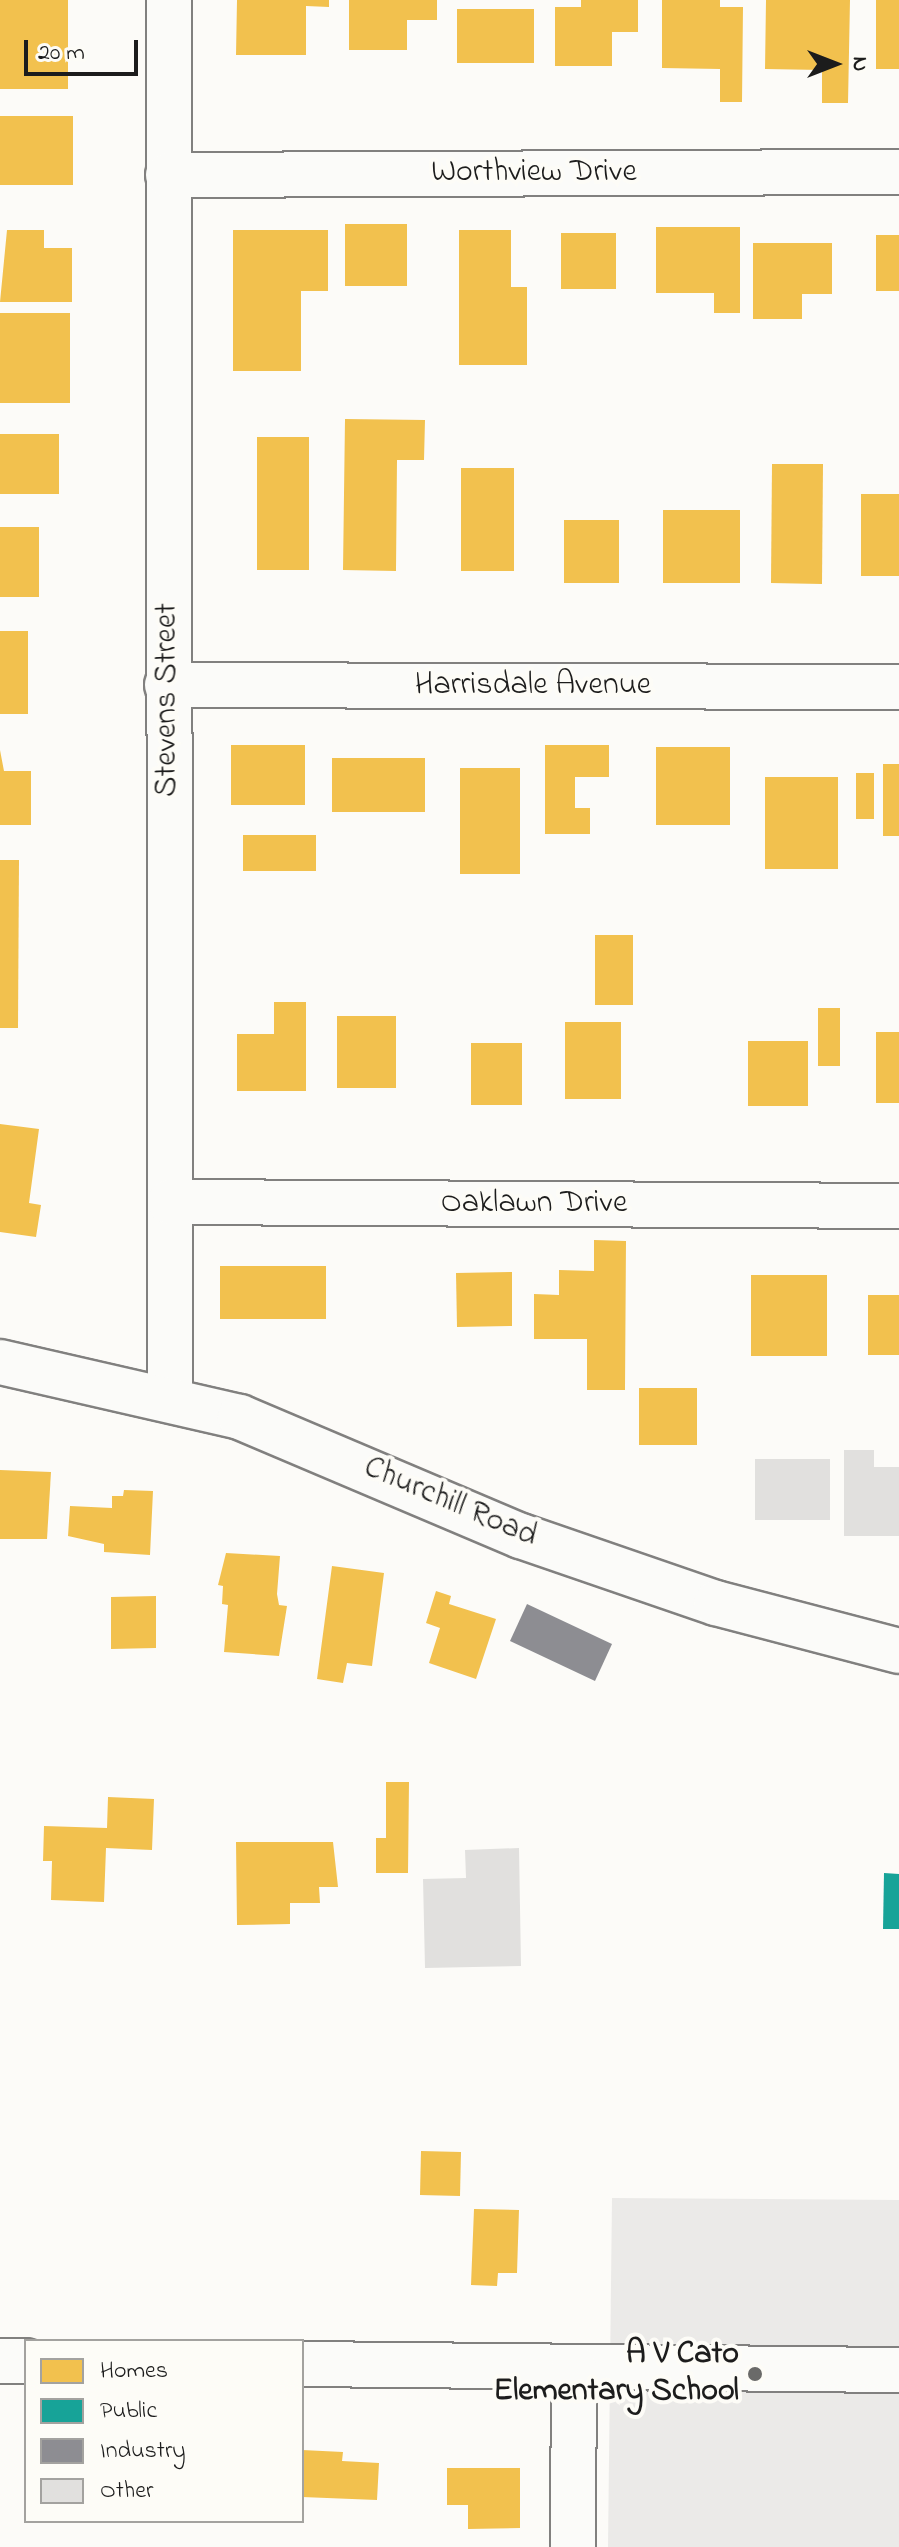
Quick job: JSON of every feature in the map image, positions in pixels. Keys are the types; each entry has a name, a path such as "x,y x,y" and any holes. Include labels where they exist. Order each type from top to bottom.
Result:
{"street":[{"name":"Stevens Street","path":"169,0 167,685 170,1400"},
{"name":"Worthview Drive","path":"168,175 899,172"},
{"name":"Harrisdale Avenue","path":"167,685 899,687"},
{"name":"Oaklawn Drive","path":"170,1202 899,1206"},
{"name":"Churchill Road","path":"0,1362 240,1417 316,1446 521,1536 716,1603 899,1651"},
{"path":"0,2361 24,2361"},
{"path":"304,2364 899,2370"},
{"path":"573,2547 574,2367"}],"shaded area":[{"name":"A V Cato Elementary School","path":"612,2198 899,2200 899,2547 608,2547"}],"building: Homes":[{"path":"0,0 68,0 68,89 0,89"},
{"path":"237,0 329,0 329,7 306,6 306,55 236,55"},
{"path":"349,0 437,0 437,20 407,20 407,50 349,50"},
{"path":"581,0 638,0 638,32 612,32 612,66 555,66 555,7 581,7"},
{"path":"662,0 720,0 720,7 743,7 742,102 720,102 720,69 662,68"},
{"path":"766,0 850,0 848,103 822,103 822,70 765,69"},
{"path":"876,0 899,0 899,69 876,69"},
{"path":"457,9 534,9 534,63 457,63"},
{"path":"0,116 73,116 73,185 0,185"},
{"path":"345,224 407,224 407,286 345,286"},
{"path":"656,227 740,227 740,313 714,313 714,293 656,293"},
{"path":"7,230 44,230 44,248 72,248 72,302 0,302"},
{"path":"233,230 328,230 328,291 301,291 301,371 233,371"},
{"path":"459,230 511,230 511,287 527,287 527,365 459,365"},
{"path":"561,233 616,233 616,289 561,289"},
{"path":"876,235 899,235 899,291 876,291"},
{"path":"753,243 832,243 832,294 802,294 802,319 753,319"},
{"path":"0,313 70,313 70,403 0,403"},
{"path":"345,419 425,420 424,460 397,460 396,571 343,570"},
{"path":"0,434 59,434 59,494 0,494"},
{"path":"257,437 309,437 309,570 257,570"},
{"path":"772,464 823,464 822,584 771,583"},
{"path":"461,468 514,468 514,571 461,571"},
{"path":"861,494 899,494 899,576 861,576"},
{"path":"663,510 740,510 740,583 663,583"},
{"path":"564,520 619,520 619,583 564,583"},
{"path":"0,527 39,527 39,597 0,597"},
{"path":"0,631 28,631 28,714 0,714"},
{"path":"231,745 305,745 305,805 231,805"},
{"path":"545,745 609,745 609,777 575,777 575,808 590,808 590,834 545,834"},
{"path":"656,747 730,747 730,825 656,825"},
{"path":"0,750 4,771 31,771 31,825 0,825"},
{"path":"332,758 425,758 425,812 332,812"},
{"path":"883,764 899,764 899,836 883,836"},
{"path":"460,768 520,768 520,874 460,874"},
{"path":"856,773 874,773 874,819 856,819"},
{"path":"765,777 838,777 838,869 765,869"},
{"path":"243,835 316,835 316,871 243,871"},
{"path":"0,860 19,860 18,1028 0,1028"},
{"path":"595,935 633,935 633,1005 595,1005"},
{"path":"274,1002 306,1002 306,1091 237,1091 237,1034 274,1034"},
{"path":"818,1008 840,1008 840,1066 818,1066"},
{"path":"337,1016 396,1016 396,1088 337,1088"},
{"path":"565,1022 621,1022 621,1099 565,1099"},
{"path":"876,1032 899,1032 899,1103 876,1103"},
{"path":"748,1041 808,1041 808,1106 748,1106"},
{"path":"471,1043 522,1043 522,1105 471,1105"},
{"path":"0,1124 39,1129 29,1203 41,1205 36,1237 0,1232"},
{"path":"594,1240 626,1241 625,1390 587,1390 587,1339 534,1339 534,1294 559,1295 559,1270 594,1271"},
{"path":"220,1266 326,1266 326,1319 220,1319"},
{"path":"512,1272 512,1326 457,1327 456,1273"},
{"path":"751,1275 827,1275 827,1356 751,1356"},
{"path":"868,1295 899,1295 899,1355 868,1355"},
{"path":"639,1388 697,1388 697,1445 639,1445"},
{"path":"0,1470 51,1472 47,1539 0,1539"},
{"path":"124,1490 153,1491 150,1555 104,1552 104,1544 68,1536 70,1506 112,1508 112,1496 123,1496"},
{"path":"226,1553 280,1556 277,1594 279,1605 287,1606 279,1656 224,1652 228,1605 222,1604 223,1586 218,1585"},
{"path":"332,1566 384,1573 372,1666 347,1663 343,1683 317,1679"},
{"path":"436,1591 451,1596 449,1604 496,1619 476,1679 429,1663 440,1628 426,1623"},
{"path":"156,1596 156,1648 111,1649 111,1597"},
{"path":"386,1782 409,1782 408,1873 376,1873 376,1838 386,1838"},
{"path":"108,1797 154,1799 152,1850 106,1848 104,1902 51,1900 52,1861 43,1861 44,1826 107,1828"},
{"path":"236,1842 333,1842 338,1887 319,1887 320,1903 290,1903 290,1924 237,1925"},
{"path":"421,2151 461,2152 460,2196 420,2195"},
{"path":"474,2209 519,2210 517,2273 498,2273 497,2286 471,2285"},
{"path":"304,2450 343,2452 342,2461 379,2463 377,2500 304,2497"},
{"path":"447,2468 520,2468 520,2528 468,2529 468,2505 447,2505"}],"building: Public":[{"path":"884,1873 899,1874 899,1929 883,1929"}],"building: Industry":[{"path":"527,1604 612,1644 595,1681 510,1641"}],"building: Other":[{"path":"844,1450 874,1450 874,1467 899,1467 899,1536 844,1536"},
{"path":"755,1459 830,1459 830,1520 755,1520"},
{"path":"519,1848 521,1966 425,1968 423,1879 466,1878 465,1850"}],"place":[{"name":"A V Cato Elementary School","path":"755,2374"}]}
